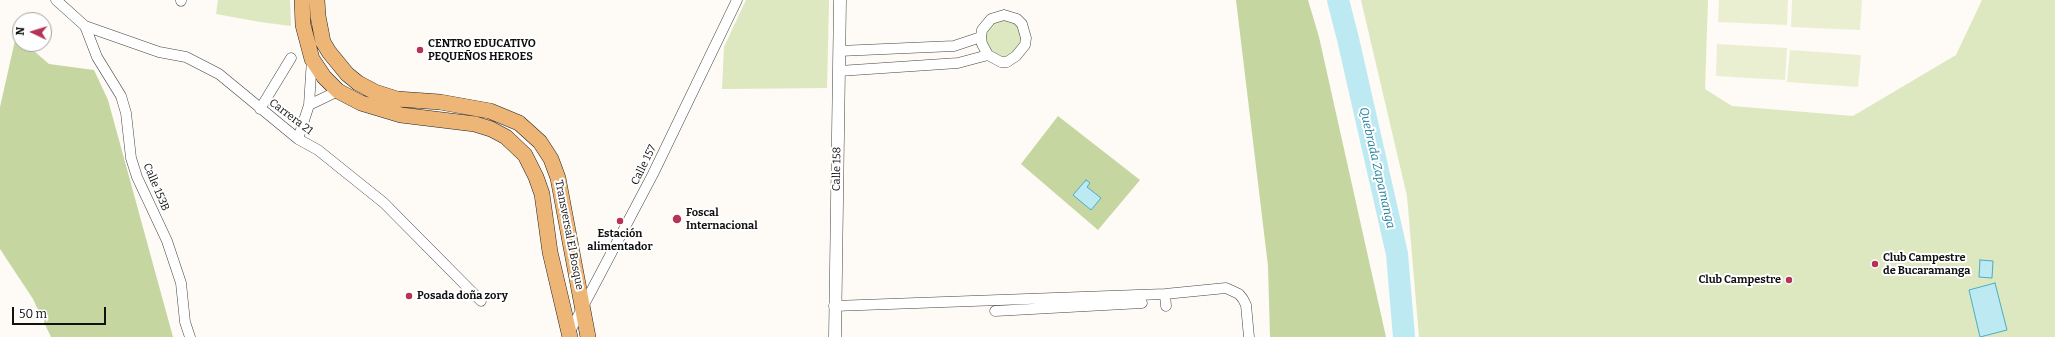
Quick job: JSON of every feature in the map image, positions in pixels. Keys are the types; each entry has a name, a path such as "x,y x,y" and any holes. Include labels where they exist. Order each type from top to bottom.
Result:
{"main road":[{"name":"Transversal El Bosque","path":"302,0 303,25 312,59 324,78 338,91 361,103 401,115 468,123 491,129 516,145 525,155 536,177 542,194 550,252 569,335"},
{"name":"Transversal El Bosque","path":"317,0 318,16 323,42 328,52 346,74 358,83 374,92 397,98 440,102 490,111 519,123 540,142 551,159 558,178 588,337"}],"street":[{"name":"Carrera 21","path":"56,0 85,26 159,52 186,57 219,74 298,139 318,150 384,203 481,301"},
{"name":"Calle 157","path":"569,335 653,174 737,0"},
{"name":"Calle 158","path":"835,337 834,306 840,0"},
{"path":"1004,15 1017,19 1025,31 1025,45 1016,56 1007,62 1001,62 988,55 982,44 982,30 991,19 1004,15"},
{"name":"Calle 153B","path":"85,26 97,57 121,96 126,113 131,158 137,177 167,241 178,276 185,322 190,337"},
{"path":"839,50 954,46 969,43 981,37"},
{"path":"839,71 958,62 988,55"},
{"path":"260,109 291,58"},
{"path":"298,139 309,105 312,59"},
{"path":"309,105 338,91"},
{"path":"994,311 1143,302 1165,294 1226,288 1239,294 1246,305 1249,337"},
{"path":"1165,294 1166,306"},
{"path":"834,306 1143,302"}],"green space":[{"path":"218,0 290,0 291,26 216,14"},
{"path":"746,0 829,0 827,88 722,89 724,47"},
{"path":"1236,0 1308,0 1319,37 1386,337 1270,337 1268,266"},
{"name":"Club Campestre de Bucaramanga","path":"1361,0 1708,0 1705,89 1732,106 1853,116 1956,55 1982,0 2055,0 2055,337 1419,337 1407,196"},
{"path":"1719,0 1788,0 1787,25 1718,22"},
{"path":"1792,0 1862,0 1860,30 1791,27"},
{"path":"1000,17 1018,23 1023,42 1010,56 996,56 986,47 985,28"},
{"path":"1717,44 1787,48 1785,80 1716,76"},
{"path":"1790,50 1861,55 1858,87 1787,82"},
{"path":"12,52 35,52 49,64 94,70 108,100 173,337 51,337 33,299 0,249 0,107"},
{"path":"1058,116 1140,180 1098,230 1021,164"}],"water":[{"path":"1086,180 1090,183 1087,187 1101,198 1091,210 1073,195"},
{"path":"1980,260 1993,261 1992,278 1979,277"},
{"path":"1995,283 2007,330 1980,337 1969,290"}],"waterway":[{"name":"Quebrada Zapamanga","path":"1338,0 1397,254 1404,337"}],"place":[{"name":"CENTRO EDUCATIVO PEQUEÑOS HEROES","path":"420,50"},
{"name":"Foscal Internacional","path":"677,219"},
{"name":"Estación alimentador","path":"620,221"},
{"name":"Club Campestre de Bucaramanga","path":"1875,264"},
{"name":"Club Campestre","path":"1789,280"},
{"name":"Posada doña zory","path":"409,296"}]}
